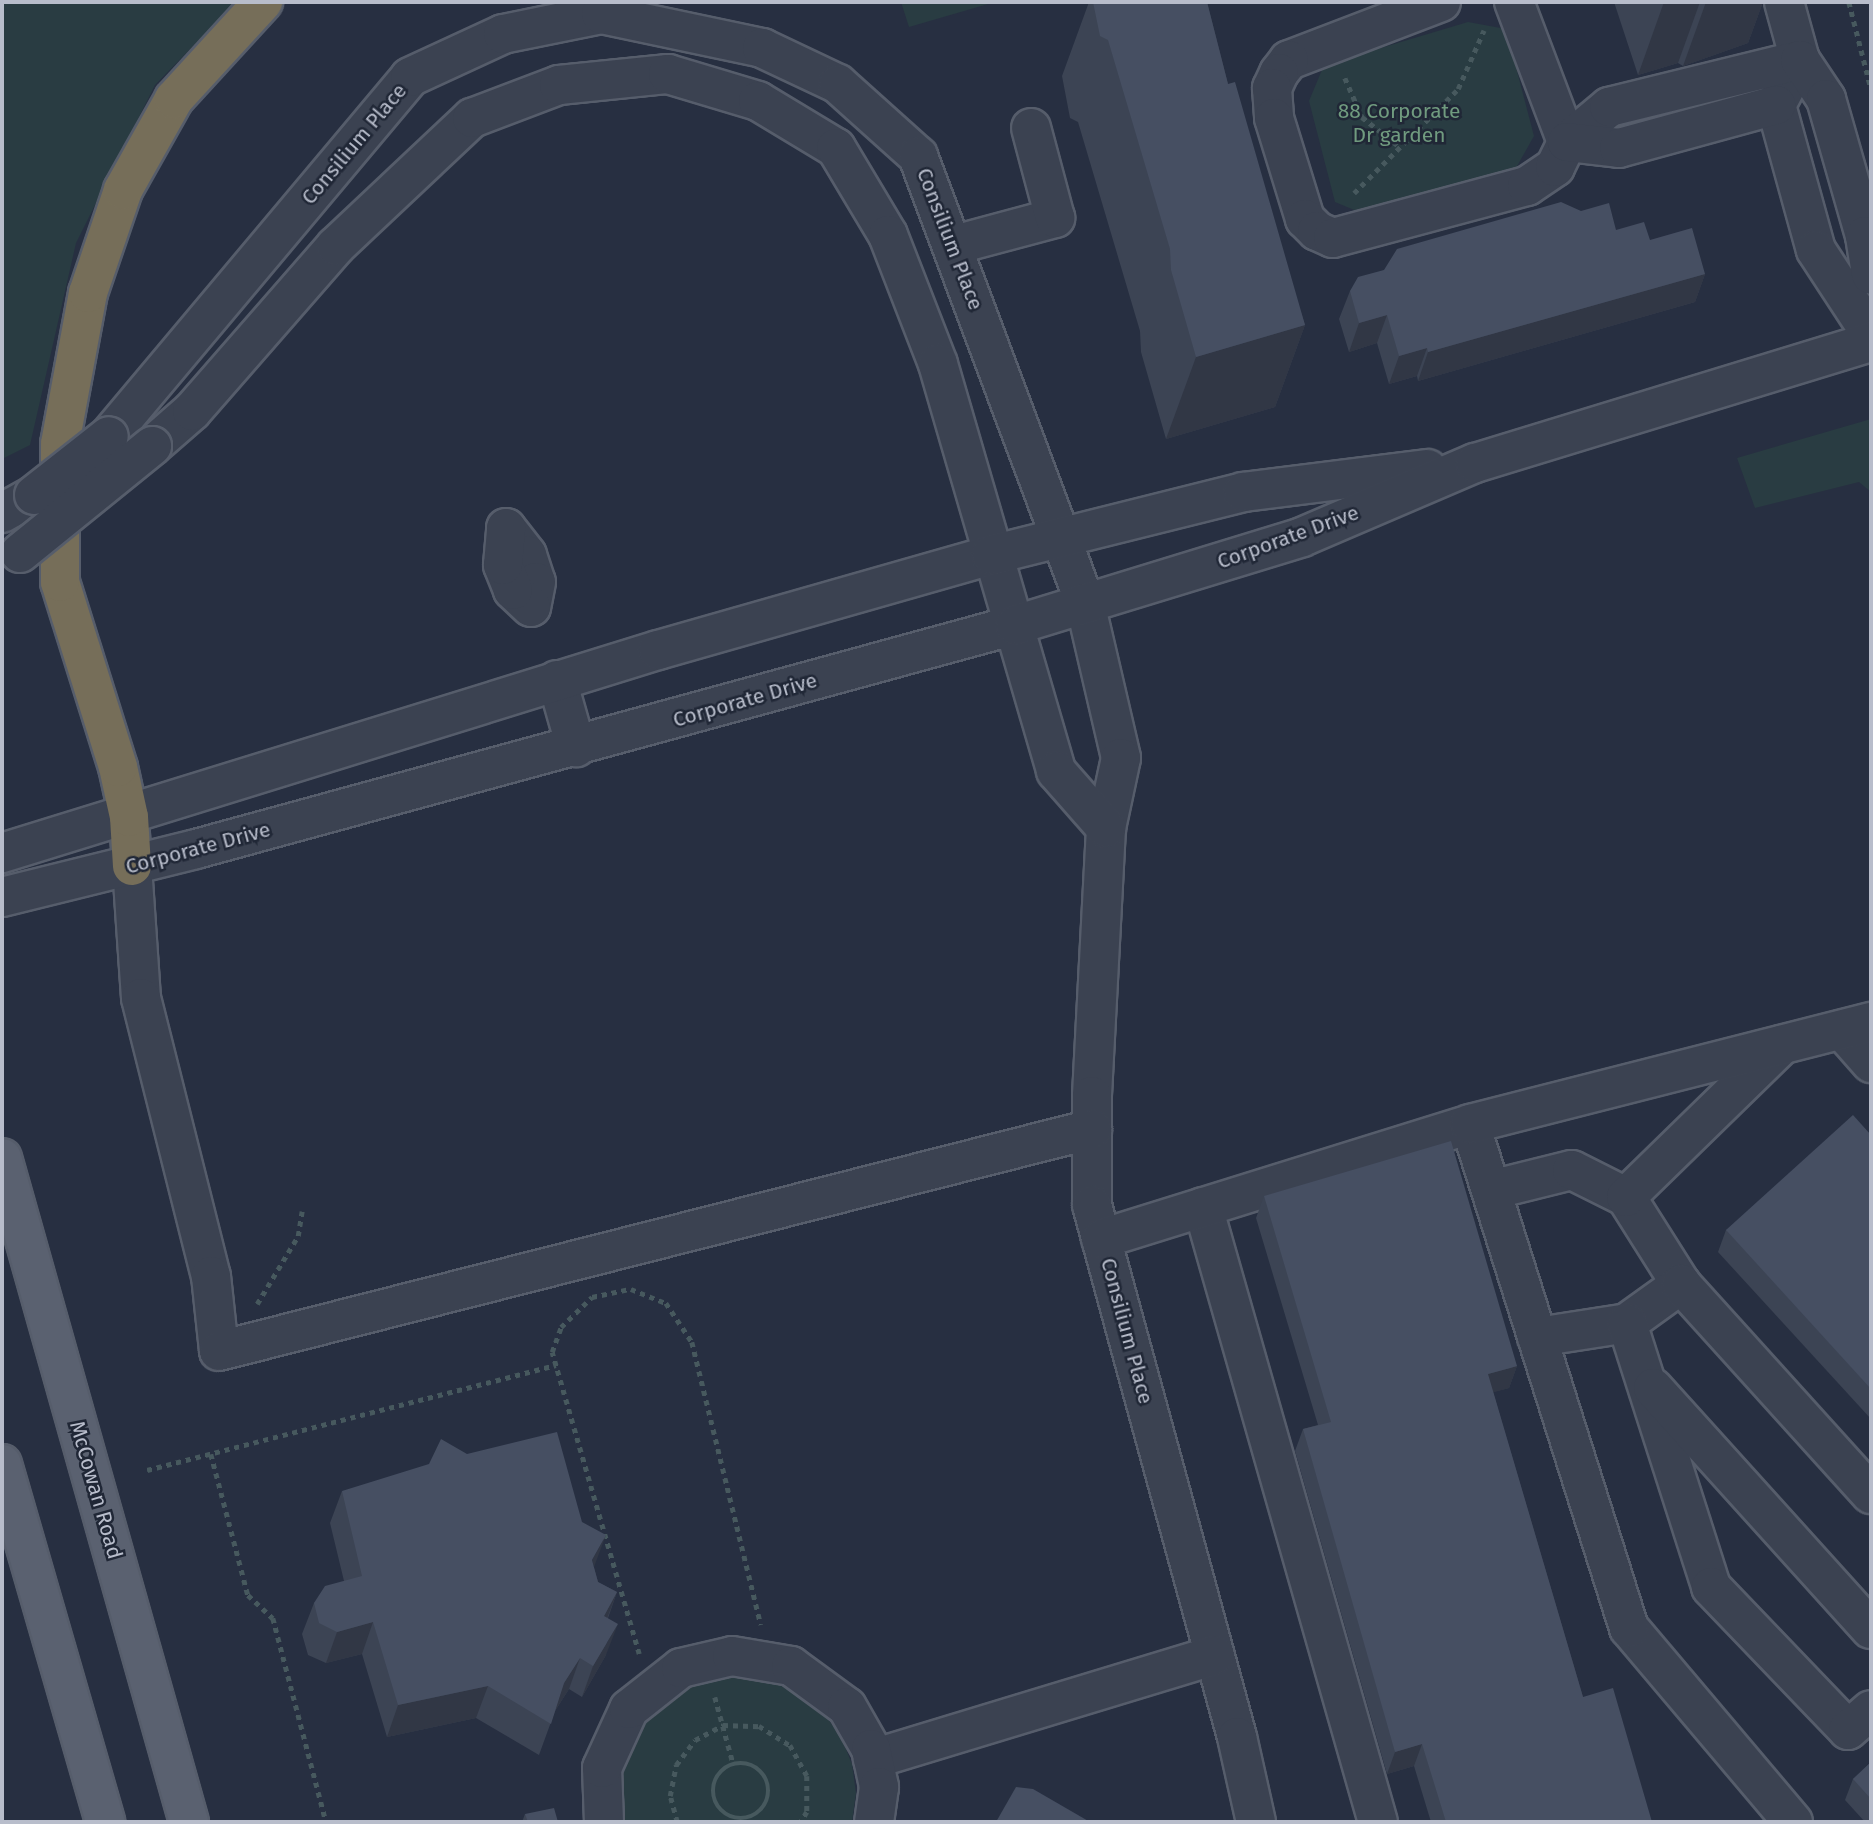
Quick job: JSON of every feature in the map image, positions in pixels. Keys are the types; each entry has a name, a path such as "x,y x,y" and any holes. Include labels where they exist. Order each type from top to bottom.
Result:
{"highway":[{"path":"132,866 129,817 118,767 60,582 60,444 88,293 123,190 174,99 263,2"}],"main road":[{"name":"McCowan Road","path":"2,1158 189,1822"},
{"path":"2,1464 105,1822"}],"street":[{"path":"1441,2 1289,60 1272,88 1274,118 1305,219 1333,238 1527,186 1555,167 1566,142 1609,107 1800,60"},
{"path":"1784,2 1800,60 1826,99 1865,236 1871,275"},
{"path":"1500,13 1566,142"},
{"name":"Consilium Place","path":"2,513 34,495 109,436 410,77 503,34 601,14 762,48 838,84 918,156 954,245 1058,538 1085,603 1121,758 1106,828 1092,1129 1092,1205 1215,1655 1256,1822"},
{"path":"1800,60 1776,105 1816,250 1871,334"},
{"path":"11,557 152,446 192,411 336,246 472,118 559,85 668,75 758,101 836,148 888,235 937,364 1056,771 1106,828"},
{"path":"1566,142 1619,148 1776,105"},
{"path":"954,245 1055,218 1031,128"},
{"name":"Corporate Drive","path":"2,897 132,866 576,747 1015,625 1303,537 1475,463 1871,342"},
{"name":"Corporate Drive","path":"2,853 129,817 557,680 991,555 1243,492 1475,463"},
{"path":"557,680 576,747"},
{"path":"132,866 141,998 211,1276 219,1351 1092,1129"},
{"path":"1101,1239 1470,1124 1856,1026 1871,1063"},
{"path":"1626,1197 1784,1043"},
{"path":"1470,1124 1629,1628 1793,1822"},
{"path":"1491,1190 1572,1170 1626,1197 1681,1284 1871,1494"},
{"path":"1203,1208 1378,1822"},
{"path":"1537,1337 1627,1323 1681,1284"},
{"path":"1627,1323 1712,1587 1848,1730 1871,1710"},
{"path":"1644,1379 1871,1629"},
{"path":"873,1759 1215,1655"},
{"path":"604,1822 602,1768 629,1709 681,1668 732,1656 791,1666 847,1707 873,1759 879,1787 874,1822"}],"path":[{"path":"1849,2 1871,88"},
{"path":"1333,238 1345,203 1458,89 1500,13"},
{"path":"1330,45 1362,117 1400,147"},
{"path":"256,1343 257,1299 298,1236 302,1211"},
{"path":"650,1692 552,1352 561,1327 592,1297 631,1289 666,1304 692,1342 770,1662"},
{"path":"147,1470 556,1365"},
{"path":"211,1454 248,1595 273,1618 327,1822"},
{"path":"706,1662 733,1763"},
{"path":"677,1822 670,1796 676,1765 695,1740 723,1725 759,1726 790,1745 807,1776 807,1812 801,1822"},
{"path":"733,1763 751,1765 765,1776 769,1794 762,1810 747,1821 729,1817 716,1806 714,1797 718,1773 733,1763"}],"green space":[{"path":"2,2 236,2 155,85 76,243 30,445 2,459"},
{"path":"901,2 995,2 909,27"},
{"name":"88 Corporate Dr garden","path":"1468,22 1506,29 1534,136 1516,168 1364,214 1335,202 1309,101 1324,65"},
{"path":"1871,419 1871,492 1859,482 1755,508 1737,458"},
{"path":"730,1675 774,1681 823,1712 841,1737 852,1764 856,1793 852,1822 622,1822 618,1793 622,1764 641,1724 686,1687"}],"building":[{"path":"1093,2 1207,2 1228,84 1235,82 1305,325 1196,357 1171,270 1170,249 1108,40 1100,36"},
{"path":"1561,202 1581,211 1609,203 1616,230 1644,222 1650,240 1692,228 1705,274 1428,352 1427,348 1399,356 1387,315 1359,323 1350,291 1358,277 1384,270 1397,249"},
{"path":"1853,1115 1871,1135 1871,1389 1726,1230"},
{"path":"1451,1141 1517,1366 1488,1374 1583,1697 1613,1688 1652,1822 1446,1822 1422,1744 1395,1752 1303,1429 1331,1422 1264,1196"},
{"path":"557,1432 582,1522 606,1535 592,1560 598,1582 617,1592 604,1616 618,1624 593,1666 580,1658 564,1683 551,1724 488,1686 398,1705 373,1622 337,1632 319,1623 314,1603 325,1586 362,1576 342,1491 429,1464 441,1439 467,1454"},
{"path":"1871,1762 1871,1799 1853,1779"},
{"path":"1016,1787 1033,1789 1090,1822 996,1822"},
{"path":"554,1808 558,1822 528,1822 525,1814"}]}
